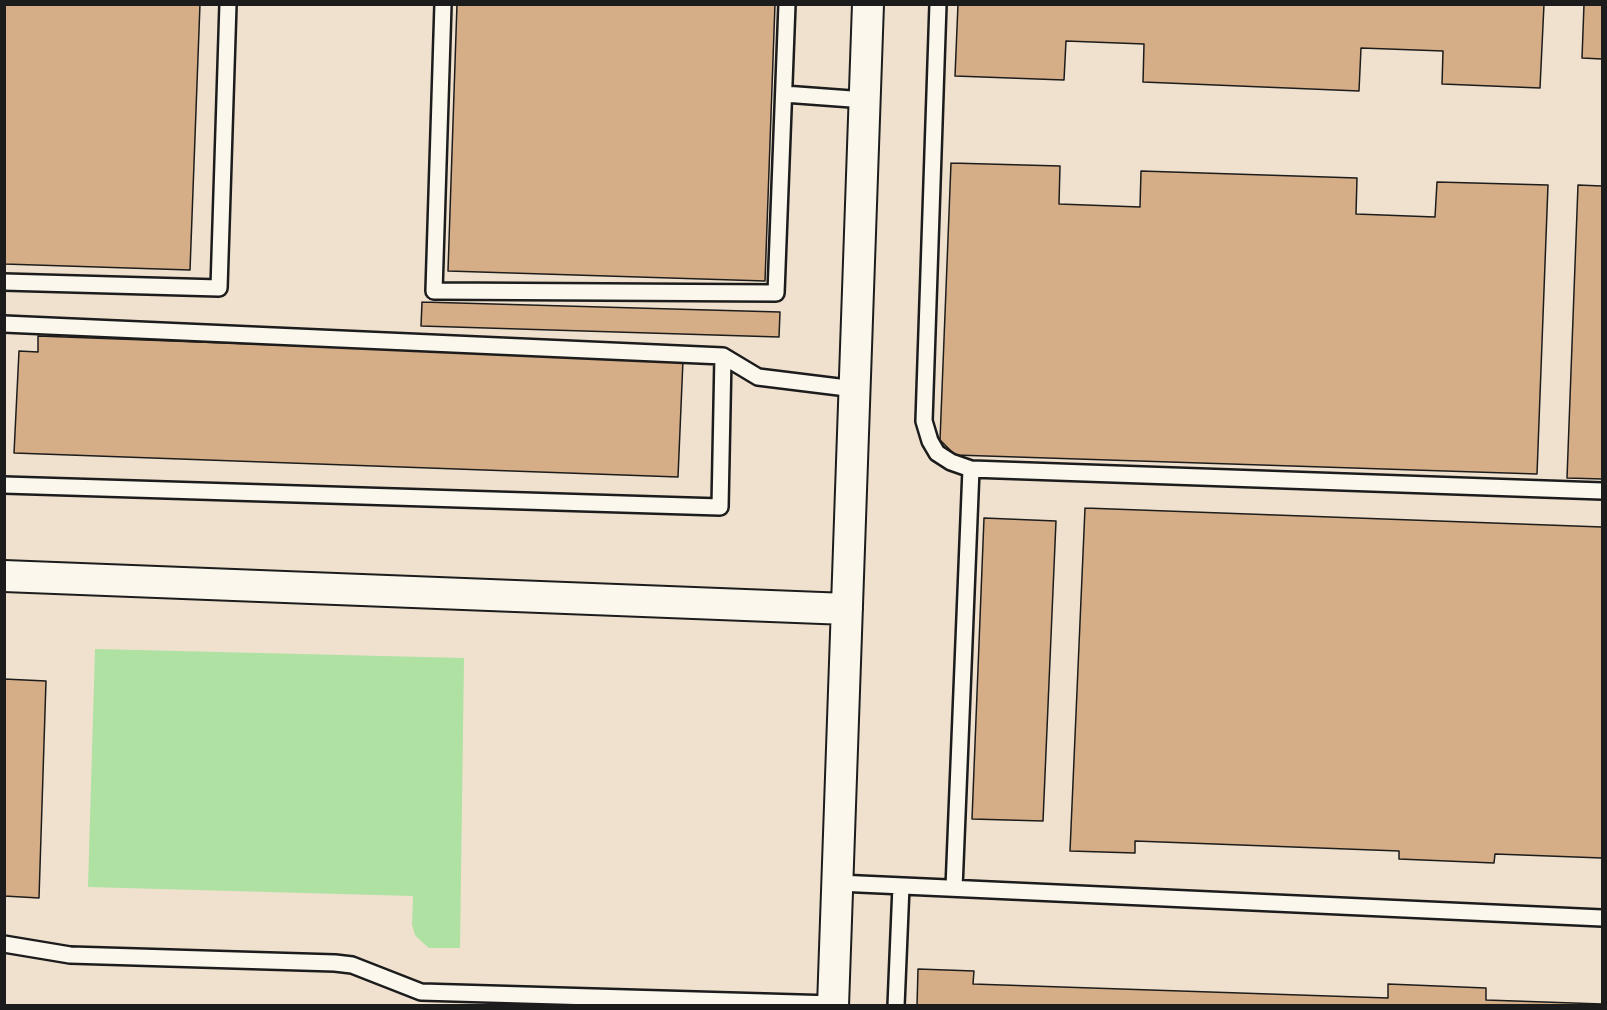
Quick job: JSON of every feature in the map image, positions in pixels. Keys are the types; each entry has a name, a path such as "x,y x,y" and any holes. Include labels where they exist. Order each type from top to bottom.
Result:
{"street":[{"path":"833,1005 868,4"},
{"path":"4,576 847,609"}],"lane":[{"path":"4,282 219,288 228,4"},
{"path":"443,4 435,291 776,293 787,4"},
{"path":"938,4 924,421 930,441 937,453 951,462 971,468 1602,491"},
{"path":"784,94 865,100"},
{"path":"4,324 723,356 758,377 855,388"},
{"path":"4,485 720,507 723,356"},
{"path":"954,888 971,468"},
{"path":"838,883 1602,918"},
{"path":"896,1005 901,886"},
{"path":"4,944 70,955 335,963 352,965 422,992 573,1001 833,1005"}],"shaded area":[{"path":"5,5 1602,5 1602,1005 5,1005"}],"green space":[{"path":"95,649 464,658 460,948 429,948 415,935 412,925 413,896 88,887"}],"building":[{"path":"4,4 200,4 190,270 4,264"},
{"path":"457,4 775,4 765,281 448,271"},
{"path":"958,4 1544,4 1540,88 1442,84 1443,51 1361,48 1359,91 1143,82 1144,44 1066,41 1064,80 955,76"},
{"path":"1584,4 1602,4 1602,59 1582,58"},
{"path":"951,163 1060,166 1059,204 1140,207 1141,171 1357,178 1356,214 1435,217 1437,182 1548,185 1537,474 955,455 940,440"},
{"path":"1578,185 1602,186 1602,479 1567,478"},
{"path":"422,302 780,312 779,337 421,326"},
{"path":"38,336 683,360 678,477 14,453 19,351 38,352"},
{"path":"1085,508 1602,527 1602,858 1495,854 1494,863 1399,859 1399,851 1135,841 1135,853 1070,851"},
{"path":"984,518 1056,521 1043,821 972,819"},
{"path":"4,679 46,681 39,898 4,896"},
{"path":"918,969 974,971 973,984 1388,998 1388,984 1486,988 1486,1000 1602,1004 1602,1006 917,1006"}]}
